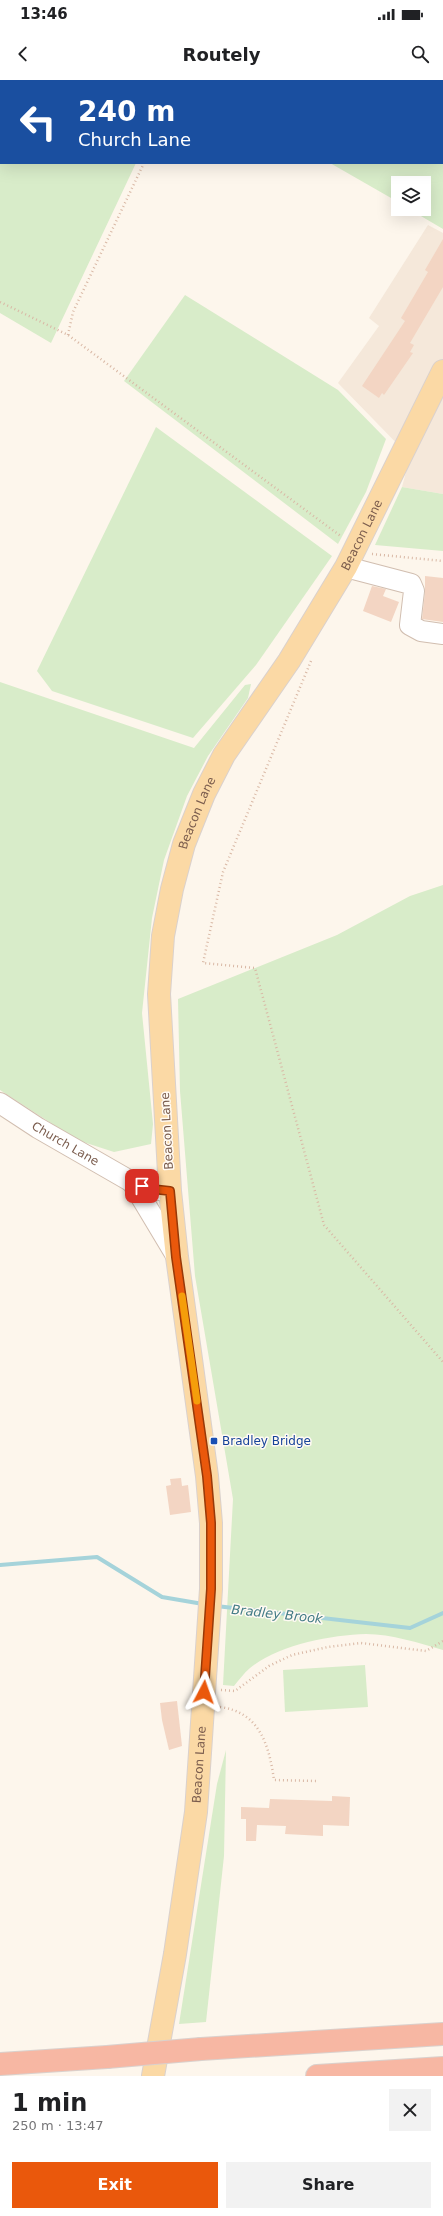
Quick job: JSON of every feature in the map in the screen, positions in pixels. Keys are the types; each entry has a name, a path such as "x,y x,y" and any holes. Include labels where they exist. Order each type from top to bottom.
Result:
{"highway":[{"path":"405,2035 443,2028"},
{"path":"0,2064 405,2035 443,2034"},
{"path":"317,2076 443,2068"}],"main road":[{"name":"Beacon Lane","path":"153,2076 175,1954 196,1812 211,1589 211,1523 207,1476 176,1257 170,1191 159,994 163,936 172,889 184,844 204,794 224,755 289,660 346,567 443,370"}],"street":[{"path":"346,567 411,584 414,592 410,625 421,631 443,634"},
{"name":"Church Lane","path":"0,1103 38,1128 132,1182 152,1189 170,1191"},
{"name":"Church Lane","path":"132,1182 176,1257"}],"path":[{"path":"68,335 73,312 144,164"},
{"path":"0,302 68,335 356,548 373,555 443,561"},
{"path":"313,657 223,872 203,963 255,968 324,1225 443,1362"},
{"path":"215,1690 235,1691 269,1666 292,1655 328,1647 361,1643 426,1651 443,1641"},
{"path":"234,1709 249,1718 257,1728 271,1757 274,1780 317,1781"}],"shaded area":[{"path":"428,225 443,233 443,494 402,487 410,457 338,383 379,326 369,318"}],"green space":[{"path":"0,164 136,164 51,343 0,313"},
{"path":"332,164 443,164 443,229 421,216 431,216 431,176 391,176 391,198"},
{"path":"185,295 338,390 386,439 366,492 338,544 124,381"},
{"path":"156,427 332,556 256,665 193,738 52,691 37,671"},
{"path":"402,487 443,494 443,551 375,545"},
{"path":"0,682 194,748 245,685 251,684 248,698 208,756 187,796 164,860 152,918 142,1013 153,1124 151,1144 114,1152 77,1140 0,1090"},
{"path":"443,885 443,1650 405,1639 376,1634 337,1636 290,1647 275,1653 250,1668 234,1686 223,1685 233,1499 195,1276 180,1091 178,999 337,935 410,896"},
{"path":"365,1665 368,1707 285,1712 283,1670"},
{"path":"226,1750 224,1856 206,2022 179,2024 217,1784"}],"building":[{"path":"443,239 443,287 410,343 414,345 410,352 413,353 384,395 382,393 379,398 362,386 405,321 401,318 428,272 425,270"},
{"path":"425,576 443,578 443,622 422,619"},
{"path":"372,586 386,589 383,596 399,602 391,622 363,611"},
{"path":"181,1478 182,1486 188,1485 191,1512 170,1515 166,1486 171,1485 170,1479"},
{"path":"177,1701 182,1746 169,1750 162,1720 160,1703"},
{"path":"332,1796 350,1797 349,1826 323,1825 323,1836 285,1834 286,1826 257,1825 256,1841 246,1841 246,1819 241,1819 241,1807 269,1808 270,1799 332,1801"}],"waterway":[{"name":"Bradley Brook","path":"0,1565 97,1557 162,1597 203,1604"},
{"name":"Bradley Brook","path":"216,1606 410,1628 443,1613"}],"slow traffic":[{"path":"182,1296 197,1401"}],"place":[{"name":"Bradley Bridge","path":"214,1441"}],"route":[{"path":"142,1186 170,1191 176,1257 207,1476 211,1523 211,1589 204,1692"}]}
